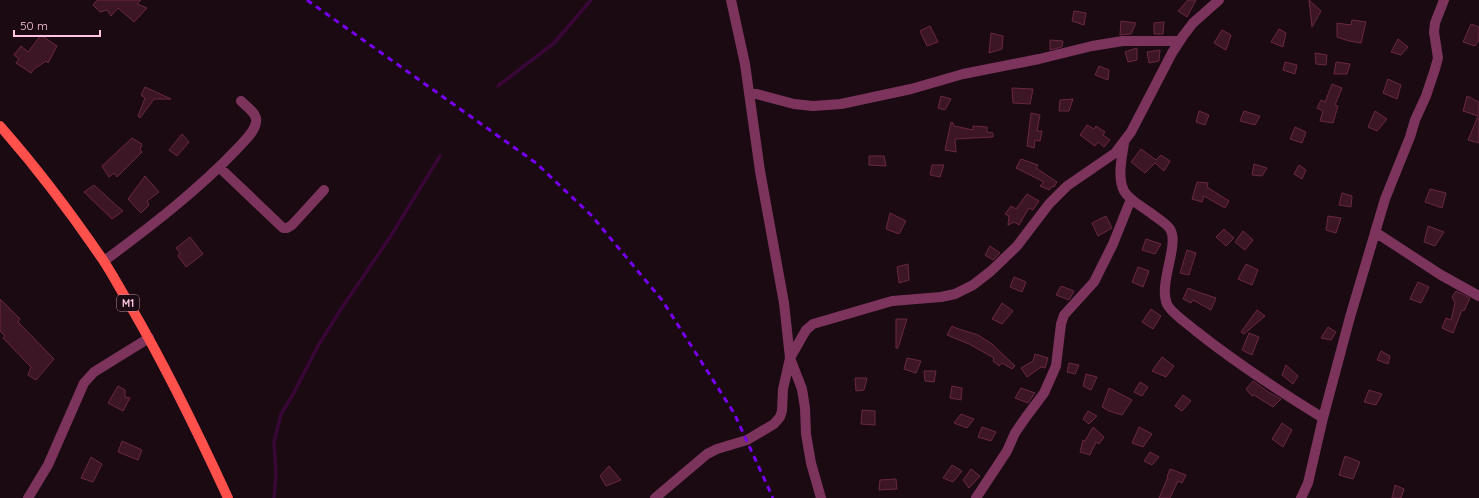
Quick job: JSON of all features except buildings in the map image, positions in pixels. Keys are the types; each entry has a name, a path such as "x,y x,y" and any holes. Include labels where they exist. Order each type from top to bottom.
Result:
{"main road":[{"name":"M1","path":"0,126 36,168 69,211 104,261 149,338 199,433 228,498"}],"street":[{"path":"731,0 745,64 760,171 784,303 790,358 802,389 805,408 806,434 811,463 821,498"},
{"path":"655,498 707,454 717,449 747,440 768,428 780,418 782,411 783,389 790,358 806,330 812,324 824,319 892,301 940,297 955,294 973,285 991,271 1017,246 1049,204 1067,186 1115,153 1132,132 1172,53 1180,41 1194,23 1219,0"},
{"path":"1302,498 1308,483 1323,418 1350,317 1385,199 1410,137 1415,120 1426,96 1435,69 1438,58 1434,32 1435,23 1444,0"},
{"path":"749,92 794,104 813,106 841,104 911,89 963,74 1039,59 1092,46 1123,41 1180,41"},
{"path":"104,261 152,225 219,167 255,127 257,120 255,115 241,101"},
{"path":"1124,142 1121,172 1124,191 1131,199 1170,229 1173,238 1165,295 1167,304 1202,336 1247,369 1282,393 1323,418"},
{"path":"219,167 283,228 287,228 292,224 324,190"},
{"path":"976,498 999,463 1015,433 1044,393 1056,366 1061,324 1064,315 1094,282 1113,244 1131,199"},
{"path":"1375,232 1441,275 1479,296"},
{"path":"28,498 48,465 84,383 94,372 149,338"}],"waterway":[{"path":"498,86 554,43 591,0"},
{"path":"274,498 276,475 274,442 281,414 318,346 339,312 390,237 440,156"}],"railway":[{"path":"307,0 536,163 591,215 662,300 734,413 773,498"}]}
